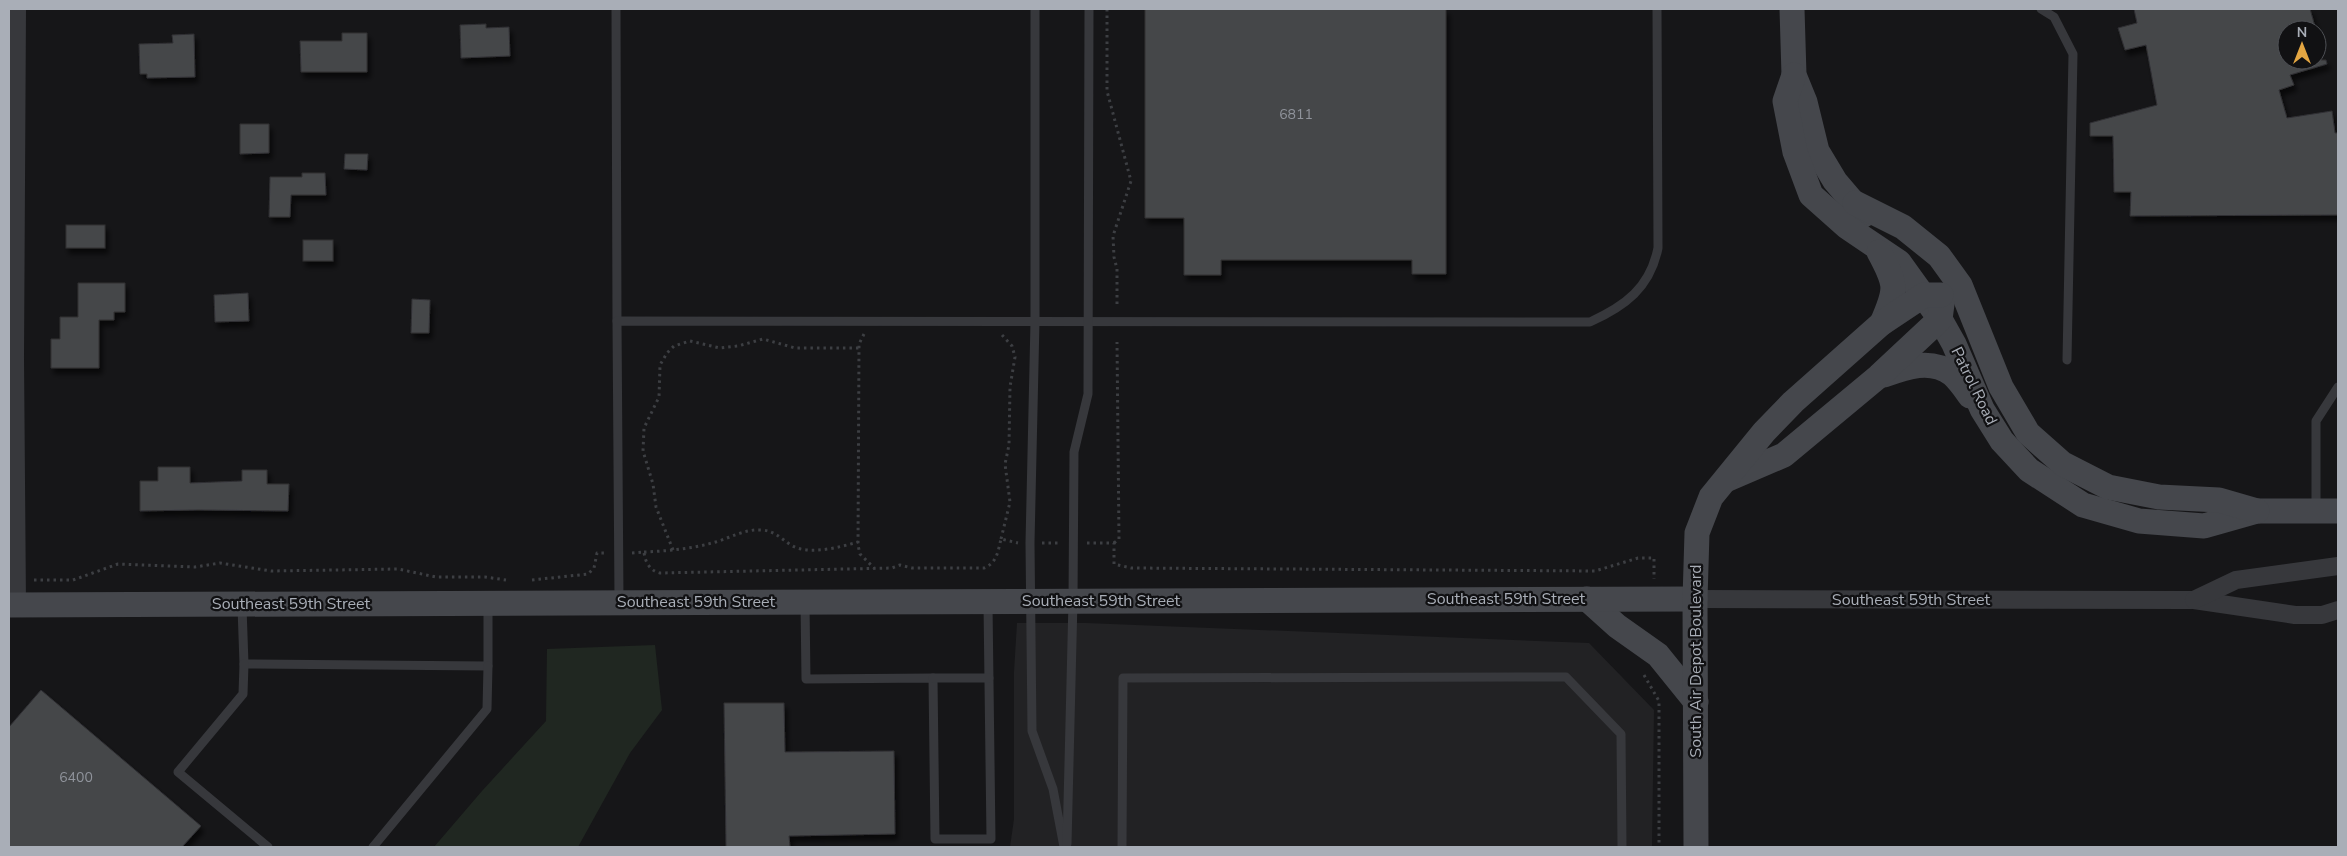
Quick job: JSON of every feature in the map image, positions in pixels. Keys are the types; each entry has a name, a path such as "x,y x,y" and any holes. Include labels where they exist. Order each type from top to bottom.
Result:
{"main road":[{"path":"1724,481 1784,455 1879,376 1940,319 1928,269 1898,241 1866,218 1835,181 1817,151 1804,102 1794,75 1792,9"},
{"path":"1794,75 1786,101 1795,152 1811,195 1847,226 1899,262 1934,295 1982,363 1999,381"},
{"path":"1855,203 1903,227 1939,256 1960,284 1999,381"},
{"path":"1874,243 1893,277 1893,298 1882,323"},
{"name":"South Air Depot Boulevard","path":"1696,847 1695,599 1697,533 1711,497 1764,432 1793,402 1882,323 1934,295"},
{"name":"Patrol Road","path":"1940,319 1954,344 1982,409 2002,441 2029,470 2084,505 2139,521 2204,526 2257,511 2327,511"},
{"path":"1879,376 1914,365 1934,366 1952,374 1982,409"},
{"name":"Patrol Road","path":"1999,381 2028,433 2063,464 2108,487 2159,497 2219,500 2257,511"},
{"path":"1587,599 1617,626 1658,655 1696,702"},
{"name":"Southeast 59th Street","path":"13,605 1695,599"}],"street":[{"path":"13,605 17,9"},
{"name":"Southeast 59th Street","path":"2194,600 2236,580 2338,566"},
{"name":"Southeast 59th Street","path":"1695,599 2194,600 2295,615 2322,615 2338,610"}],"lane":[{"path":"616,9 619,603"},
{"path":"1035,9 1035,321 1030,543 1032,731 1053,789 1065,847"},
{"path":"1065,847 1073,601 1074,452 1088,394 1089,9"},
{"path":"617,321 1590,322 1616,310 1642,287 1655,264 1658,248 1657,9"},
{"path":"2041,9 2054,17 2072,54 2067,360"},
{"path":"2327,511 2316,421 2338,387"},
{"path":"933,678 935,839 991,839 988,601"},
{"path":"805,602 806,679 989,678"},
{"path":"373,847 487,709 488,603"},
{"path":"242,604 243,694 178,772 268,847"},
{"path":"244,664 488,666"},
{"path":"1122,847 1123,678 1517,677 1566,677 1621,734 1622,847"}],"path":[{"path":"1107,9 1107,91 1131,181 1113,236 1114,257 1117,269 1117,309"},
{"path":"866,333 860,339 859,348 858,542 860,554 875,568"},
{"path":"998,334 1005,336 1009,341 1016,358 1010,387 1009,445 1004,464 1010,502 1001,539"},
{"path":"673,550 656,507 653,484 643,451 644,428 659,397 660,365 667,352 674,346 690,341 720,348 738,346 763,339 795,348 859,348"},
{"path":"1114,543 1119,539 1117,342"},
{"path":"644,552 711,544 754,530 770,531 791,546 805,550 858,542"}],"shaded area":[{"path":"1017,623 1086,623 1589,643 1654,710 1652,847 1010,847 1014,819 1014,672"},
{"path":"655,645 662,710 630,753 578,847 434,847 546,721 547,649"}],"building":[{"path":"1145,9 1446,9 1446,274 1412,274 1412,260 1221,260 1221,275 1184,275 1184,218 1145,218"},
{"path":"2134,9 2310,9 2313,20 2277,20 2277,70 2307,70 2290,75 2294,85 2279,90 2287,118 2332,111 2335,133 2338,133 2338,215 2130,216 2131,192 2114,192 2113,136 2090,136 2090,123 2157,105 2146,45 2125,50 2118,28 2137,23"},
{"path":"486,24 486,28 509,27 510,56 461,58 460,25"},
{"path":"342,33 367,33 367,72 301,72 300,41 342,41"},
{"path":"194,34 195,77 147,78 147,74 140,74 139,44 173,43 172,35"},
{"path":"240,124 269,124 269,153 240,154"},
{"path":"345,154 368,154 367,170 344,169"},
{"path":"302,173 325,173 326,195 291,195 290,217 269,217 270,177 302,177"},
{"path":"66,225 105,225 105,248 66,248"},
{"path":"303,240 333,240 333,261 303,261"},
{"path":"78,283 125,283 125,312 114,312 114,320 99,320 99,368 51,368 51,339 60,339 60,317 78,317"},
{"path":"248,293 249,321 215,322 214,295"},
{"path":"412,299 430,300 429,333 411,333"},
{"path":"158,467 190,467 190,483 242,481 242,470 267,470 267,484 289,484 288,511 140,511 140,481 158,481"},
{"path":"41,690 201,826 182,847 9,847 9,727"},
{"path":"724,703 784,703 785,752 894,751 895,834 789,836 790,847 726,847"}]}
